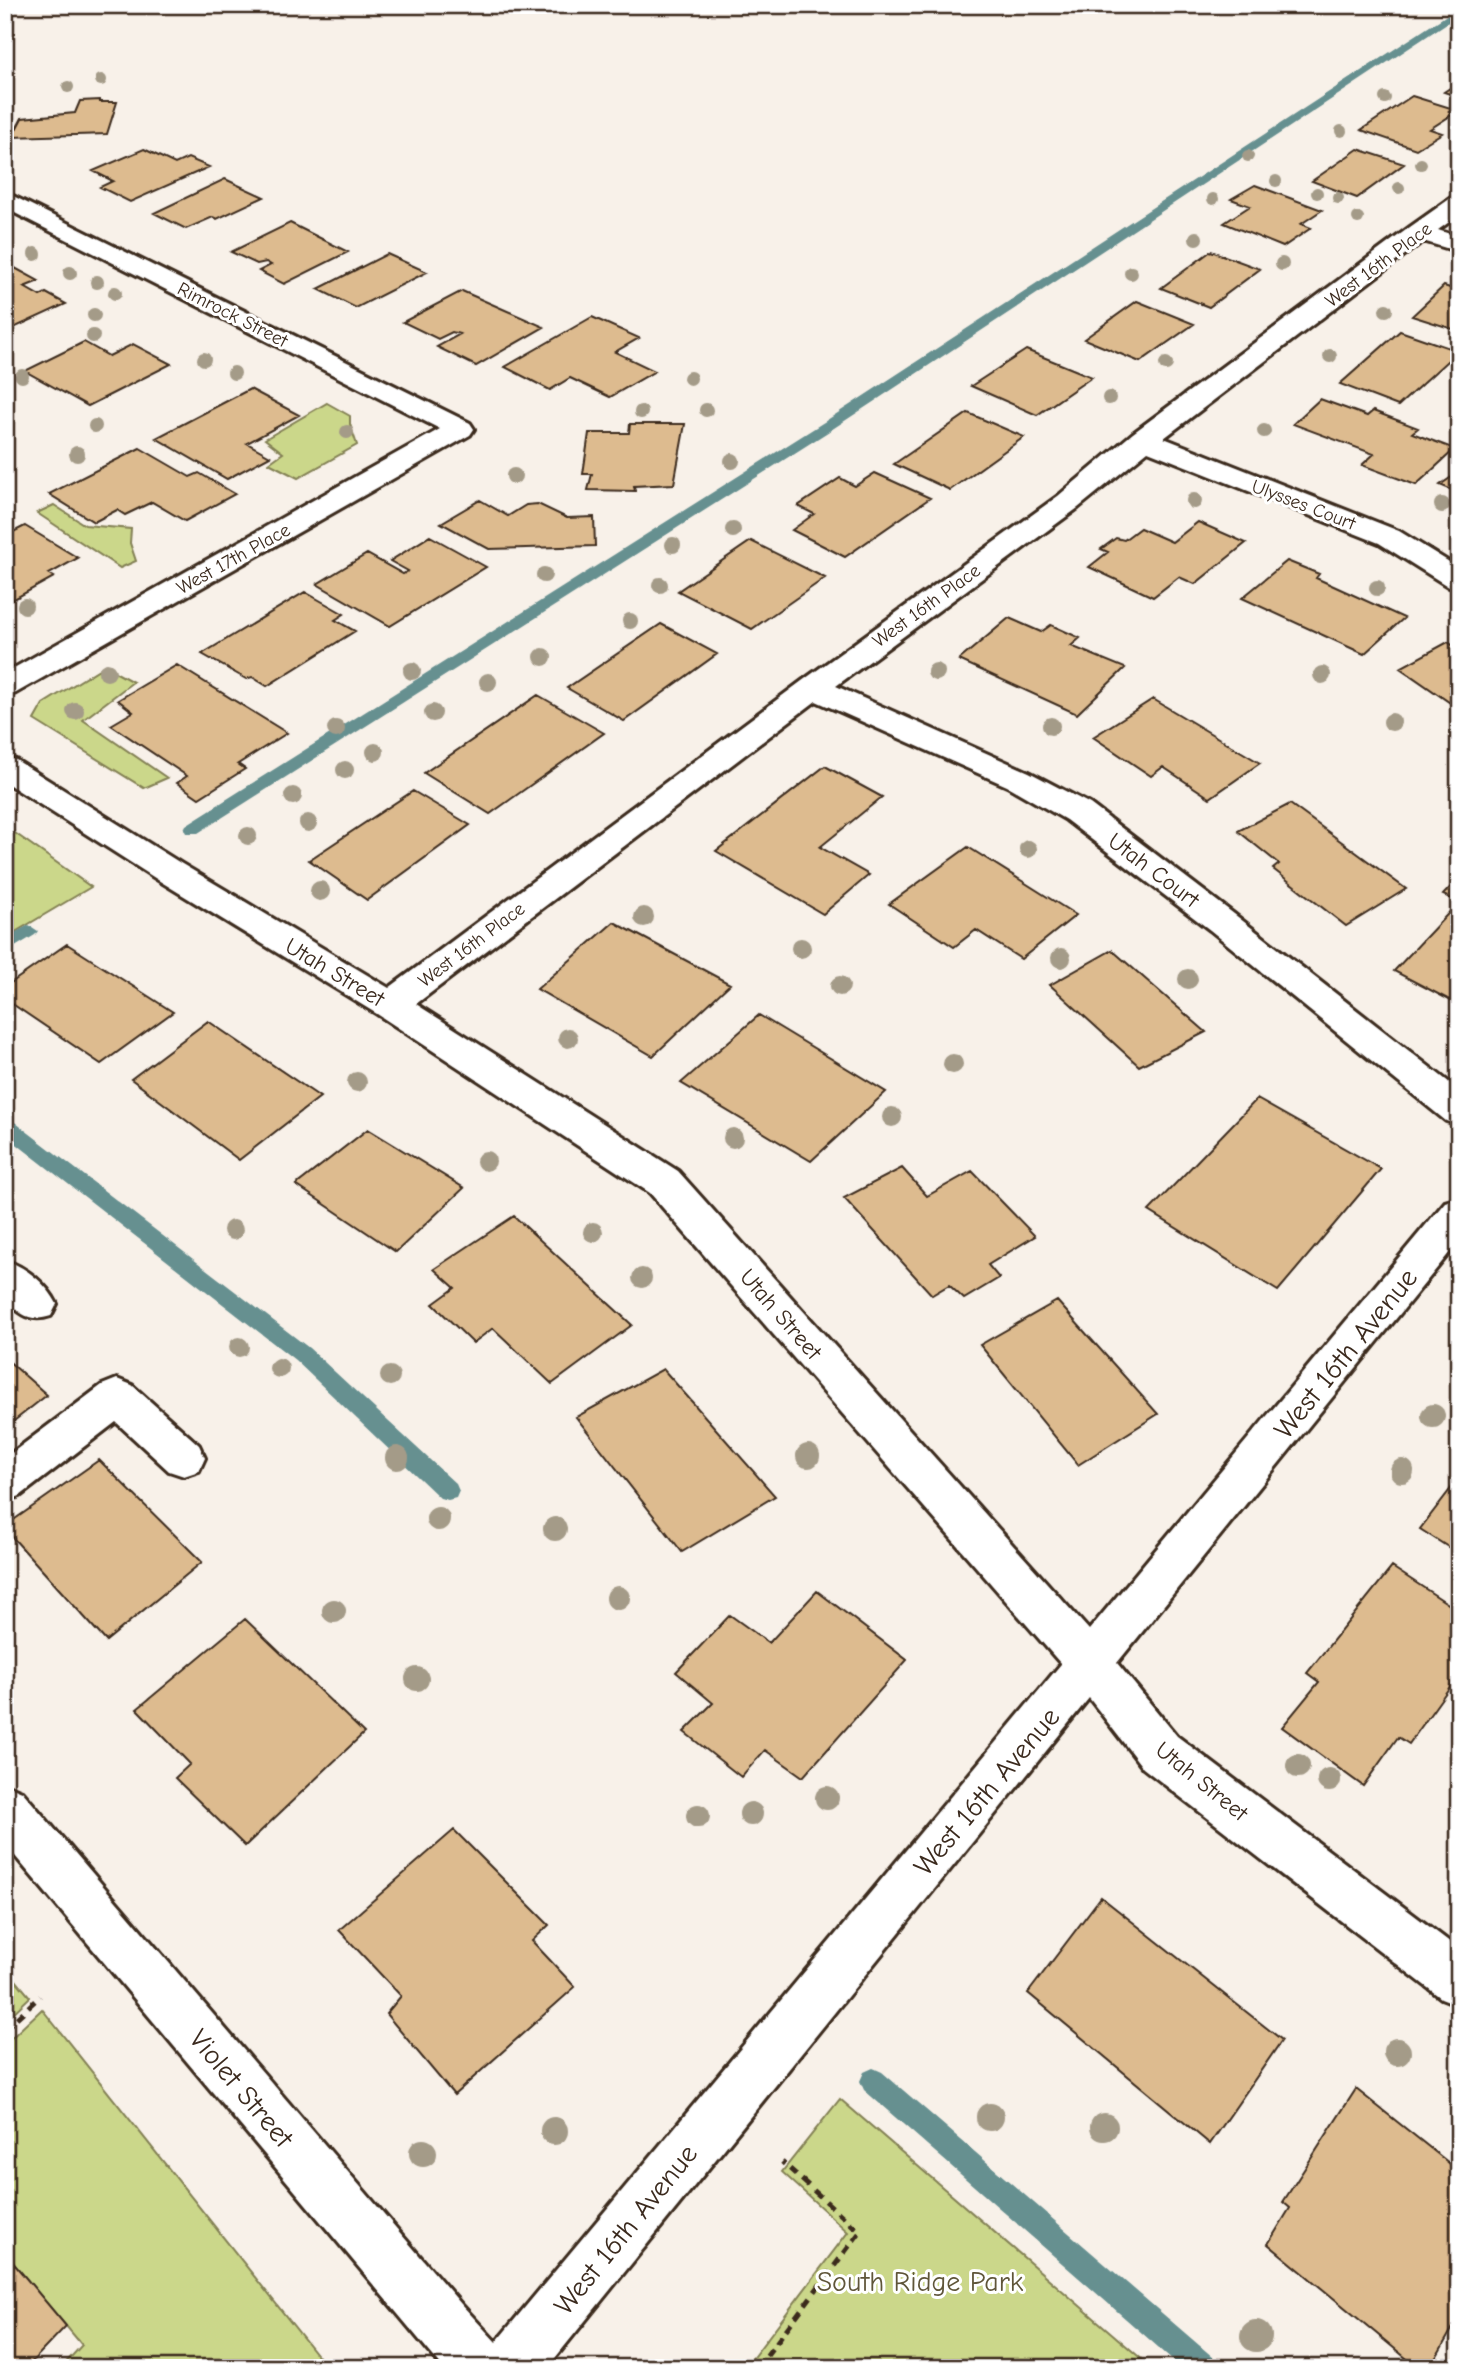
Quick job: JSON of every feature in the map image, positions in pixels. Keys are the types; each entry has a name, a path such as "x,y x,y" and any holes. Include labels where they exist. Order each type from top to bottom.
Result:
{"street":[{"name":"Rimrock Street","path":"5,199 460,429"},
{"name":"West 16th Place","path":"390,1004 813,688 1069,502 1143,439 1459,203"},
{"path":"1419,232 1459,245"},
{"name":"West 17th Place","path":"5,686 460,429"},
{"name":"Ulysses Court","path":"1143,439 1389,537 1459,581"},
{"name":"Utah Court","path":"813,688 1018,779 1078,812 1222,922 1459,1111"},
{"name":"Utah Street","path":"5,767 204,893 390,1004 664,1182 1091,1665 1160,1752 1459,1980"},
{"name":"West 16th Avenue","path":"511,2368 1091,1665 1459,1213"},
{"path":"5,1276 37,1304"},
{"path":"5,1483 117,1397 184,1458"},
{"name":"Violet Street","path":"5,1807 441,2324 482,2368"}],"path":[{"path":"5,2029 40,1996"},
{"path":"757,2368 860,2232 782,2162"}],"green space":[{"path":"327,403 350,416 357,445 298,478 269,463 283,453 265,439"},
{"path":"54,505 85,525 131,529 130,543 136,561 120,568 37,513"},
{"path":"104,666 133,682 83,720 167,778 144,788 34,720 43,704"},
{"path":"5,826 91,887 5,938"},
{"path":"5,1967 30,1997 5,2021"},
{"path":"42,2009 327,2368 61,2368 82,2345 5,2253 5,2044"},
{"name":"South Ridge Park","path":"840,2099 1152,2368 745,2368 848,2232 782,2172"}],"building":[{"path":"1459,82 1459,97 1444,92"},
{"path":"1412,96 1454,109 1449,112 1453,114 1430,129 1442,133 1416,149 1361,130"},
{"path":"80,101 117,102 107,134 12,137 22,118 75,113"},
{"path":"144,149 175,164 188,158 209,167 130,202 100,187 113,181 93,171"},
{"path":"1358,149 1404,164 1357,198 1312,181"},
{"path":"225,179 264,197 217,219 213,217 186,229 154,213"},
{"path":"1255,185 1322,210 1301,224 1311,228 1283,247 1224,223 1250,206 1231,199"},
{"path":"290,223 348,252 284,284 259,271 271,265 266,262 257,264 231,252"},
{"path":"1211,251 1260,269 1209,307 1161,288"},
{"path":"387,254 427,272 356,308 318,289"},
{"path":"13,267 39,281 24,287 40,296 46,293 66,304 5,332 5,271"},
{"path":"1444,286 1459,291 1459,331 1412,316"},
{"path":"462,291 544,327 476,366 437,347 460,334 452,332 438,339 403,322"},
{"path":"1137,301 1194,324 1140,362 1084,339"},
{"path":"592,317 639,338 615,352 655,371 610,397 570,378 550,390 505,367"},
{"path":"1400,331 1458,351 1398,406 1340,384"},
{"path":"84,342 109,356 133,344 171,364 88,406 25,371"},
{"path":"1026,350 1092,377 1037,415 971,386"},
{"path":"250,389 299,415 247,443 270,456 227,479 156,438"},
{"path":"1320,399 1367,416 1373,411 1418,428 1412,433 1455,449 1416,485 1362,465 1374,454 1293,424"},
{"path":"968,413 1024,437 950,490 894,464"},
{"path":"630,424 685,424 674,484 634,486 635,491 588,490 592,474 583,474 589,433 629,433"},
{"path":"140,448 190,477 199,473 235,494 185,521 152,502 125,515 117,510 94,522 49,494"},
{"path":"1459,472 1459,493 1440,485"},
{"path":"875,473 930,498 845,557 792,530 814,514 798,506 840,478 855,486"},
{"path":"480,500 508,516 526,505 538,504 567,518 594,517 595,546 489,549 441,523"},
{"path":"1198,522 1246,543 1195,584 1179,577 1153,597 1089,567 1108,552 1101,549 1116,538 1124,540 1140,528 1172,542"},
{"path":"25,526 78,558 49,574 54,577 5,604 5,536"},
{"path":"430,536 486,567 390,626 317,584 367,554 403,574 408,571 390,561"},
{"path":"751,541 825,578 752,629 678,591"},
{"path":"1287,561 1319,574 1316,578 1404,618 1364,654 1242,598"},
{"path":"305,592 344,614 335,620 355,631 267,686 252,677 246,679 202,654"},
{"path":"1009,618 1041,632 1051,625 1080,638 1071,646 1125,668 1077,714 959,660"},
{"path":"661,624 717,654 624,721 567,688"},
{"path":"1448,642 1459,650 1459,709 1400,668"},
{"path":"177,665 287,733 238,764 245,769 199,798 177,783 187,776 111,725 133,712 118,700"},
{"path":"538,695 604,733 490,814 424,773"},
{"path":"1153,699 1260,763 1210,798 1163,767 1151,776 1093,737"},
{"path":"825,766 882,797 820,847 869,875 823,914 716,851"},
{"path":"413,791 470,825 367,900 309,860"},
{"path":"1290,804 1406,889 1346,926 1273,869 1279,864 1238,831"},
{"path":"968,847 1076,915 1021,959 976,930 954,947 889,904"},
{"path":"1459,878 1459,902 1443,895"},
{"path":"1459,902 1459,1005 1394,971"},
{"path":"614,922 730,984 653,1056 537,989"},
{"path":"67,944 173,1012 101,1064 5,999 5,987"},
{"path":"1112,950 1206,1032 1139,1066 1050,985"},
{"path":"759,1015 886,1092 811,1161 681,1083"},
{"path":"208,1021 320,1097 239,1160 131,1079"},
{"path":"1257,1099 1381,1169 1278,1291 1149,1211"},
{"path":"368,1129 464,1188 396,1252 296,1185"},
{"path":"902,1168 927,1196 972,1171 1035,1236 988,1265 999,1278 964,1299 949,1285 932,1295 844,1198"},
{"path":"514,1216 632,1325 552,1384 493,1328 473,1343 433,1304 455,1288 434,1269"},
{"path":"1057,1301 1158,1414 1078,1465 980,1345"},
{"path":"5,1358 47,1395 5,1428"},
{"path":"663,1369 775,1496 682,1552 576,1417"},
{"path":"99,1460 202,1562 106,1641 5,1529 5,1526"},
{"path":"1459,1478 1459,1554 1420,1529"},
{"path":"1392,1567 1459,1611 1459,1674 1409,1744 1398,1737 1363,1786 1282,1727 1319,1682 1307,1673"},
{"path":"817,1591 907,1660 803,1777 765,1750 741,1777 684,1732 713,1703 676,1672 730,1615 769,1643"},
{"path":"245,1619 364,1733 245,1846 175,1778 190,1764 137,1709"},
{"path":"454,1830 549,1925 532,1941 575,1987 454,2095 386,2014 401,1996 339,1930"},
{"path":"1101,1897 1282,2040 1210,2144 1028,1993"},
{"path":"1356,2089 1459,2171 1459,2317 1430,2368 1418,2368 1268,2244 1290,2208 1283,2202"},
{"path":"5,2253 66,2326 26,2368 5,2368"}],"waterway":[{"path":"192,829 829,425 1459,10"},
{"path":"5,947 29,931"},
{"path":"5,1125 302,1354 448,1491"},
{"path":"873,2081 1204,2368"}]}
